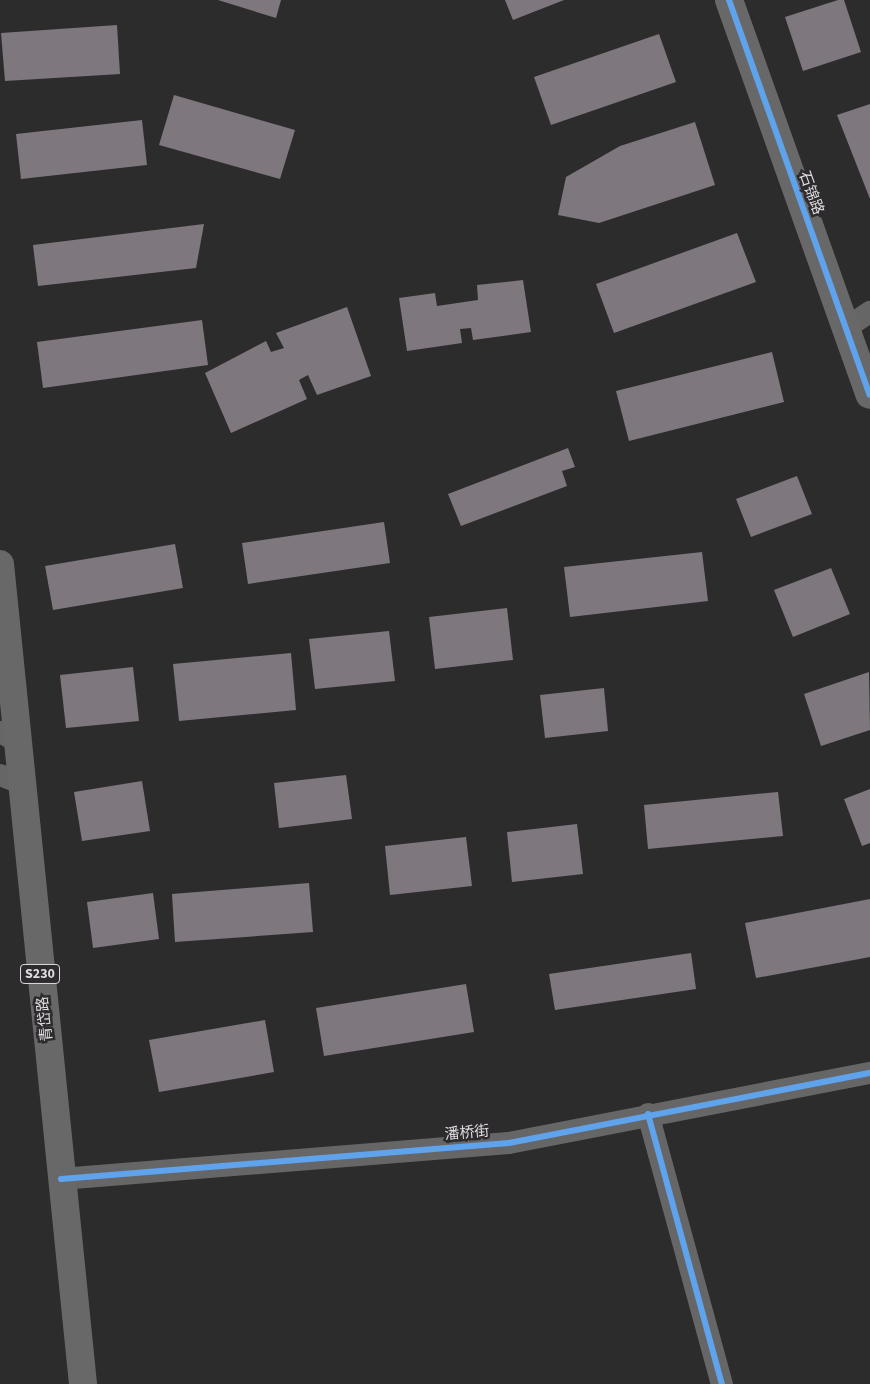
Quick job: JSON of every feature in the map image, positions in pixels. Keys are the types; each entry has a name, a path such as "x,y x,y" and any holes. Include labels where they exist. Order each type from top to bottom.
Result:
{"main road":[{"name":"青岱路","path":"0,564 11,779 83,1384"}],"street":[{"name":"石锦路","path":"729,0 870,395"},
{"path":"846,328 870,312"},
{"name":"潘桥街","path":"60,1179 509,1142 870,1073"},
{"path":"648,1114 722,1384"}],"building":[{"path":"218,0 281,0 276,18"},
{"path":"505,0 564,0 513,20"},
{"path":"838,0 844,0 861,52 803,71 785,17"},
{"path":"117,25 120,74 5,81 1,33"},
{"path":"659,34 676,82 551,125 534,77"},
{"path":"174,95 295,130 280,179 159,145"},
{"path":"870,104 870,199 837,115"},
{"path":"142,120 147,165 21,179 16,134"},
{"path":"695,122 715,185 599,223 558,215 566,177 620,146"},
{"path":"204,224 196,268 38,286 33,245"},
{"path":"737,233 756,282 614,333 596,284"},
{"path":"523,280 531,332 473,340 471,328 460,329 462,343 407,351 399,298 435,293 437,306 478,300 477,285"},
{"path":"347,307 371,376 317,395 308,375 299,380 307,399 231,433 205,373 266,341 271,352 284,348 276,333"},
{"path":"202,320 208,365 43,388 37,342"},
{"path":"772,352 784,402 629,441 616,391"},
{"path":"568,448 575,467 562,471 567,486 461,526 448,494"},
{"path":"797,476 812,514 751,537 736,499"},
{"path":"384,522 390,563 248,584 242,543"},
{"path":"175,544 183,588 53,610 45,566"},
{"path":"702,552 708,601 570,617 564,567"},
{"path":"831,568 850,614 793,637 774,590"},
{"path":"507,608 513,660 435,669 429,617"},
{"path":"389,631 395,681 315,689 309,639"},
{"path":"291,653 296,710 179,721 173,664"},
{"path":"133,667 139,721 66,728 60,675"},
{"path":"869,672 870,730 821,746 804,694"},
{"path":"604,688 608,731 545,738 540,695"},
{"path":"346,775 352,819 279,828 274,783"},
{"path":"142,781 150,831 82,841 74,792"},
{"path":"870,789 870,843 862,846 844,799"},
{"path":"778,792 783,836 648,849 644,805"},
{"path":"577,824 583,874 512,882 507,832"},
{"path":"466,837 472,886 390,895 385,846"},
{"path":"309,883 313,932 175,942 172,894"},
{"path":"153,893 159,939 93,948 87,902"},
{"path":"870,899 870,957 756,978 745,923"},
{"path":"691,953 696,989 555,1010 549,974"},
{"path":"466,984 474,1032 324,1056 316,1008"},
{"path":"265,1020 274,1072 159,1092 149,1040"}],"cycle path":[{"path":"729,0 870,395"},
{"path":"61,1179 509,1143 870,1073"},
{"path":"648,1114 722,1384"}]}
